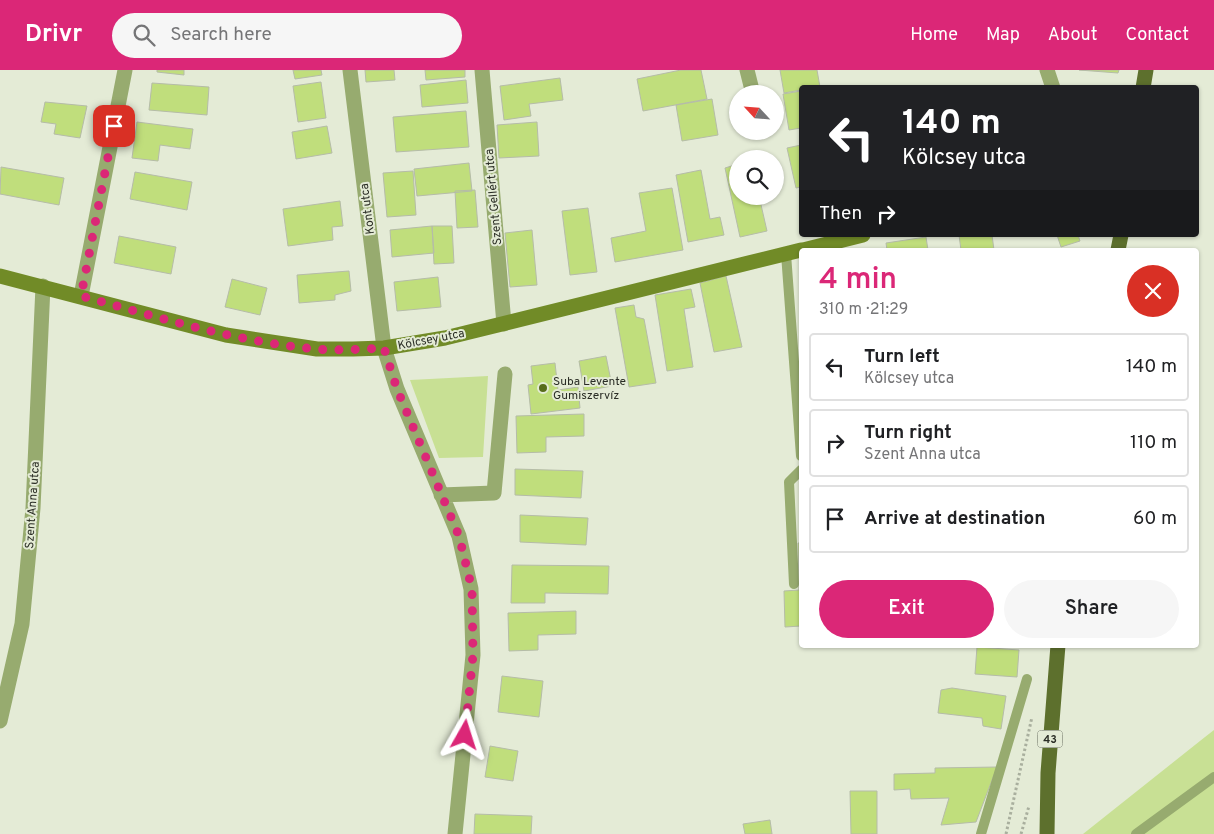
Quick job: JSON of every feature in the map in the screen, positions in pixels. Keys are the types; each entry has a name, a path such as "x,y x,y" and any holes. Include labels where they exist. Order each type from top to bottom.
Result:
{"main road":[{"path":"1144,85 1146,70"},
{"name":"Kölcsey utca","path":"810,248 855,237"},
{"name":"Kölcsey utca","path":"0,276 226,335 279,345 317,349 384,348 445,338 799,251"},
{"name":"43","path":"1047,834 1048,773 1058,648"}],"street":[{"path":"81,296 125,70"},
{"name":"Kont utca","path":"350,70 384,348"},
{"name":"Szent Gellért utca","path":"482,70 504,324"},
{"path":"747,70 751,85"},
{"path":"1047,70 1052,85"},
{"name":"Szent Anna utca","path":"0,721 22,624 33,508 43,286"},
{"path":"384,348 397,389 459,536 472,589 473,655 455,834"},
{"path":"442,495 494,493 505,374"}],"lane":[{"path":"786,254 799,429"},
{"path":"794,584 789,482 799,472"},
{"path":"981,834 1027,680"},
{"path":"1136,834 1214,777"}],"green space":[{"path":"488,376 483,457 439,458 410,380"},
{"path":"1214,730 1214,834 1083,834 1205,737"}],"building":[{"path":"157,70 184,70 184,75 157,72"},
{"path":"293,70 321,70 322,75 295,79"},
{"path":"365,70 394,70 395,80 366,82"},
{"path":"425,70 465,70 465,77 426,80"},
{"path":"681,70 701,70 707,99 643,111 637,79"},
{"path":"780,70 817,70 820,85 799,85 799,90 784,93"},
{"path":"1079,70 1119,70 1118,73"},
{"path":"560,78 563,100 529,104 531,116 504,120 500,86"},
{"path":"466,80 468,103 422,107 420,85"},
{"path":"321,82 326,118 298,122 293,86"},
{"path":"152,83 209,87 207,115 149,110"},
{"path":"799,91 799,128 789,130 784,94"},
{"path":"712,99 718,135 682,141 676,105"},
{"path":"45,102 87,106 80,138 54,134 56,124 41,122"},
{"path":"466,111 469,147 396,152 393,117"},
{"path":"137,122 193,129 190,149 160,145 158,161 132,158"},
{"path":"537,122 539,156 499,158 497,125"},
{"path":"327,126 332,153 296,159 292,132"},
{"path":"799,145 799,187 796,188 787,148"},
{"path":"469,163 472,191 417,196 414,169"},
{"path":"1,167 64,178 59,205 0,194"},
{"path":"729,167 729,186 725,168"},
{"path":"701,170 710,219 720,217 724,235 688,242 676,175"},
{"path":"413,171 416,215 387,217 383,173"},
{"path":"135,172 192,182 187,210 130,199"},
{"path":"672,188 683,250 615,262 611,238 646,231 639,193"},
{"path":"475,190 478,227 457,228 455,191"},
{"path":"340,201 343,226 332,227 333,240 288,246 283,209"},
{"path":"733,205 761,205 767,231 740,237"},
{"path":"588,208 597,272 570,275 562,211"},
{"path":"432,226 452,226 454,263 434,264"},
{"path":"432,226 434,253 392,257 390,230"},
{"path":"532,230 537,285 510,287 505,233"},
{"path":"119,236 176,247 171,274 114,263"},
{"path":"926,237 928,248 887,248 886,243"},
{"path":"959,237 992,237 994,248 961,248"},
{"path":"1058,237 1079,237 1080,241 1061,247"},
{"path":"349,271 351,291 335,295 335,300 299,303 297,275"},
{"path":"726,276 742,347 714,352 700,283"},
{"path":"438,277 441,307 397,311 394,282"},
{"path":"232,279 267,288 260,315 225,307"},
{"path":"691,289 695,307 684,309 693,367 667,371 655,295"},
{"path":"634,305 636,317 644,319 656,383 629,387 615,308"},
{"path":"606,356 612,386 584,391 579,361"},
{"name":"Suba Levente Gumiszervíz","path":"555,363 558,390 578,387 580,408 531,414 528,385 533,384 531,366"},
{"path":"584,414 584,436 546,437 546,452 517,453 516,416"},
{"path":"515,469 583,471 581,498 515,495"},
{"path":"520,515 588,518 586,545 520,542"},
{"path":"798,543 799,543 799,590"},
{"path":"512,565 609,566 608,594 545,593 545,603 511,603"},
{"path":"799,590 799,626 785,627 784,591"},
{"path":"576,611 576,634 538,635 538,650 509,651 508,613"},
{"path":"977,648 1019,650 1017,677 975,674"},
{"path":"502,676 543,681 539,717 498,712"},
{"path":"952,688 1006,696 1001,729 983,726 982,718 938,713 941,690"},
{"path":"490,746 518,751 513,781 485,777"},
{"path":"997,767 976,822 941,825 949,798 911,799 910,789 894,790 894,774 935,773 935,768"},
{"path":"850,791 877,791 877,834 851,834"},
{"path":"475,814 532,816 531,834 474,834"},
{"path":"770,820 772,834 745,834 743,824"}],"place":[{"name":"Suba Levente Gumiszervíz","path":"543,388"}],"route":[{"path":"114,126 81,296 226,335 279,345 317,349 384,348 397,389 459,536 472,589 473,655 465,735"}]}
